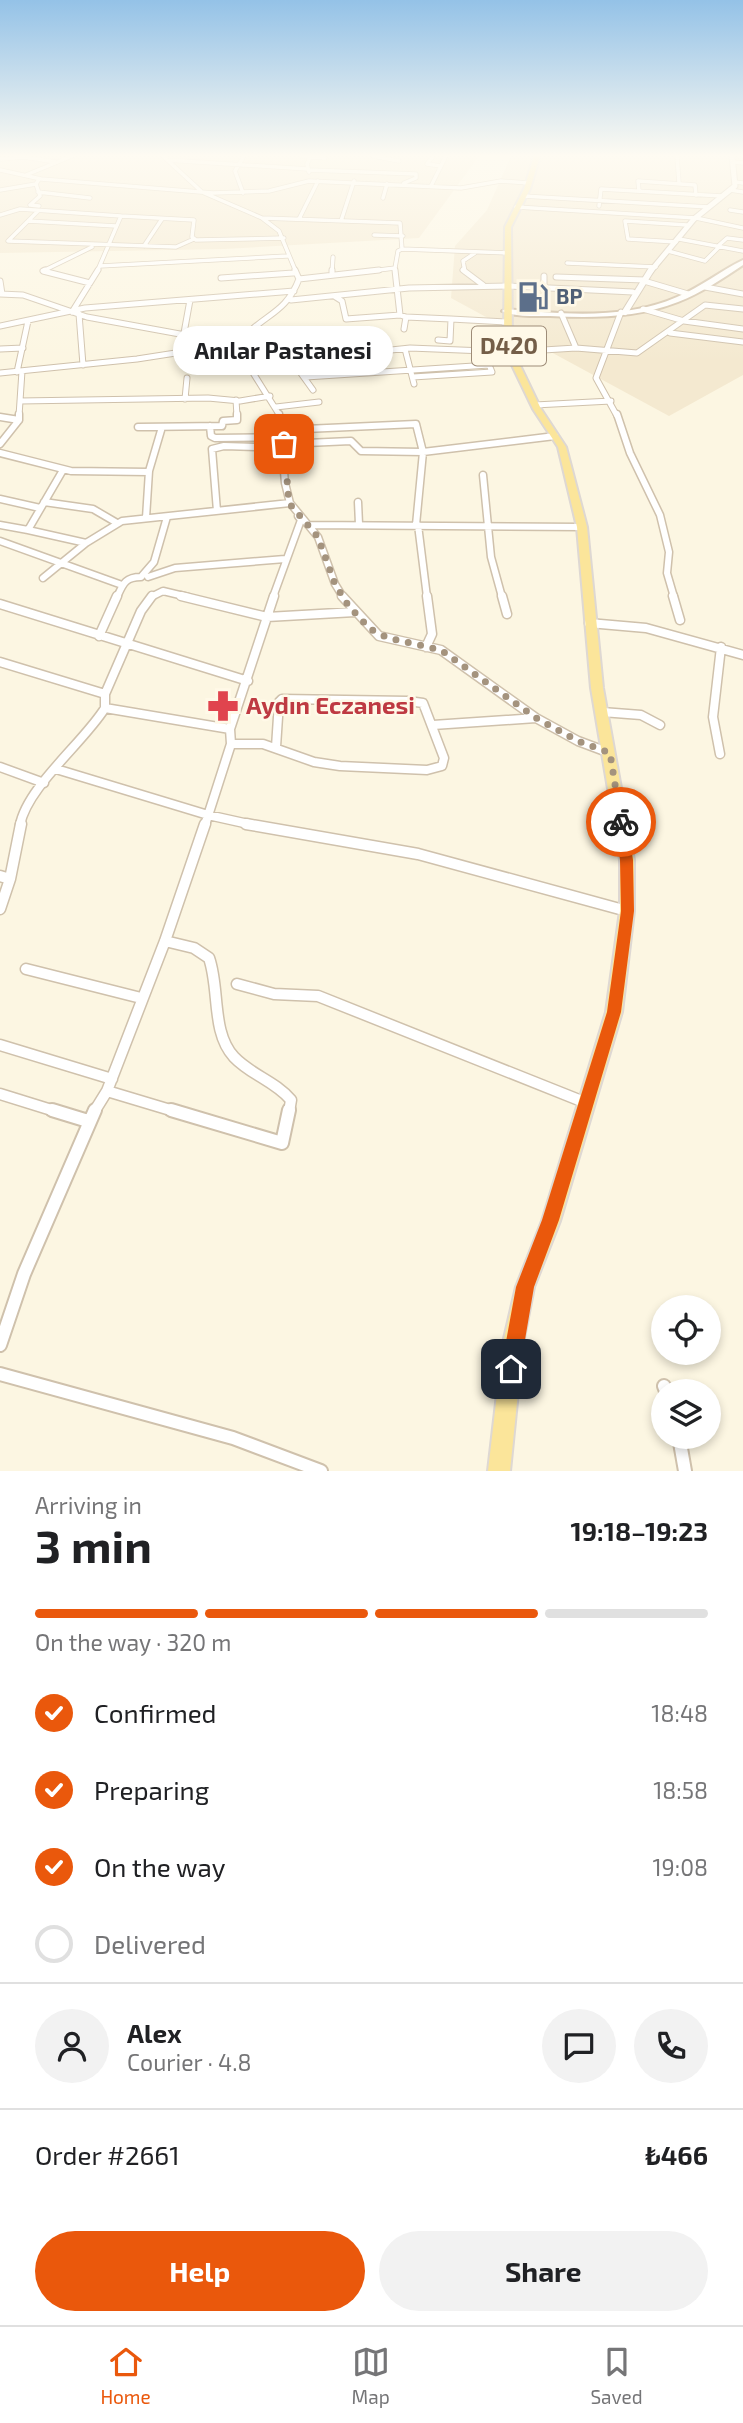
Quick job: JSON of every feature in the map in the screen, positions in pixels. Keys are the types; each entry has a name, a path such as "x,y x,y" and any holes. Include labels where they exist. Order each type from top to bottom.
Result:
{"main road":[{"name":"D420","path":"499,1471 513,1343 525,1287 551,1220 584,1102 614,1012 627,911 627,860 589,623 582,527 562,447 535,404 510,352 506,322 509,225"},
{"path":"506,312 623,312 643,309 688,294 742,264"}],"street":[{"path":"24,225 9,243 176,247 194,239 284,238"},
{"path":"83,365 76,314 117,226 91,225"},
{"path":"144,246 158,225"},
{"path":"194,239 192,237 195,225"},
{"path":"269,225 284,238 293,273 299,279"},
{"path":"400,225 402,249"},
{"path":"626,225 628,239 677,240 743,251"},
{"path":"680,620 667,573 669,552 660,515 630,453 611,401 596,378 625,304 687,225 682,225"},
{"path":"17,231 30,231"},
{"path":"374,235 403,236"},
{"path":"668,251 705,261 727,238 743,240"},
{"path":"90,283 43,271 95,246"},
{"path":"400,315 395,268 398,251 509,253"},
{"path":"478,253 463,261 463,270 486,287"},
{"path":"100,266 287,256"},
{"path":"332,257 332,275"},
{"path":"567,263 656,267"},
{"path":"299,279 395,268"},
{"path":"221,278 293,273"},
{"path":"544,276 544,288"},
{"path":"556,277 645,280 688,294"},
{"path":"291,300 299,279"},
{"path":"0,281 1,294 31,297 76,314 232,344"},
{"path":"0,1345 24,1274 88,1121 107,1091 164,940 208,816 231,744 230,729 248,681 285,559 301,520 289,503 283,440 276,407 245,360 240,343 247,332 291,300 398,289 508,286 633,292"},
{"path":"705,286 743,294"},
{"path":"0,326 76,314 85,309 294,291"},
{"path":"334,296 342,301 344,317 349,320 368,315 400,315 506,322"},
{"path":"184,333 190,300"},
{"path":"250,365 405,349 510,352 576,348 609,349 637,354 670,333 705,305 743,309"},
{"path":"643,309 684,321 743,329"},
{"path":"561,313 576,348"},
{"path":"404,329 406,317"},
{"path":"438,341 450,341 451,318"},
{"path":"0,443 19,420 20,371 28,321"},
{"path":"670,333 743,342"},
{"path":"0,373 83,365 240,343"},
{"path":"0,349 23,348"},
{"path":"405,349 413,381 492,372 486,352"},
{"path":"295,360 295,365 313,390"},
{"path":"306,377 489,365"},
{"path":"185,399 187,378"},
{"path":"128,400 130,389"},
{"path":"20,401 236,400 270,396"},
{"path":"138,428 210,426 237,420 236,400"},
{"path":"535,404 611,401"},
{"path":"276,407 319,402"},
{"path":"0,417 19,420"},
{"path":"217,511 212,449 354,427 416,424 423,452 417,525 432,634 426,647"},
{"path":"210,426 211,436 215,438 354,442"},
{"path":"146,518 145,490 153,447 162,427"},
{"path":"354,427 354,442 361,452 371,453 423,452 555,436"},
{"path":"0,453 63,470 100,474 149,472"},
{"path":"28,530 63,470"},
{"path":"483,475 491,557 507,614"},
{"path":"0,499 89,509 110,516 117,523"},
{"path":"358,502 359,524"},
{"path":"43,578 86,543 117,523 289,503"},
{"path":"298,516 318,537 335,584 355,612 379,636 441,650 536,718 578,741 610,753"},
{"path":"144,577 154,562 167,517"},
{"path":"0,524 86,543"},
{"path":"308,525 582,527"},
{"path":"0,541 122,585"},
{"path":"99,636 122,585 130,577 144,577 175,568 285,559"},
{"path":"144,577 153,594"},
{"path":"0,909 5,878 22,816 44,783 105,708 105,694 129,646 141,611 153,594 163,591 267,617 355,612"},
{"path":"0,604 248,681"},
{"path":"589,623 646,628 743,655"},
{"path":"720,647 713,717 720,754"},
{"path":"0,662 105,694"},
{"path":"231,744 276,747 314,762 340,766 427,770 442,766 444,758 423,703 282,699 279,702 276,747"},
{"path":"105,708 230,729"},
{"path":"602,712 641,715 660,725"},
{"path":"433,725 536,718"},
{"path":"0,766 44,783"},
{"path":"57,769 208,816 283,832 418,854 627,911"},
{"path":"107,1091 282,1143 291,1100 284,1089 237,1062 228,1048 217,1016 209,958 194,948 164,940"},
{"path":"26,969 141,998"},
{"path":"237,984 274,994 318,996 584,1102"},
{"path":"0,1045 112,1079"},
{"path":"0,1094 88,1121"},
{"path":"0,1374 233,1438 321,1471"},
{"path":"681,1449 685,1471"}],"shaded area":[{"path":"0,225 429,225 419,238 224,249 0,253"},
{"path":"474,225 743,225 743,375 669,416 451,298 455,246"}],"way so far":[{"path":"284,444 285,483 289,503 318,537 335,584 348,605 379,636 441,650 536,718 578,741 610,753 621,822"}],"place":[{"name":"BP","path":"533,297"},
{"name":"Anılar Pastanesi","path":"284,444"},
{"name":"Aydın Eczanesi","path":"223,706"}],"route":[{"path":"511,1369 513,1343 525,1287 551,1220 584,1102 614,1012 627,911 627,860 621,822"}]}
